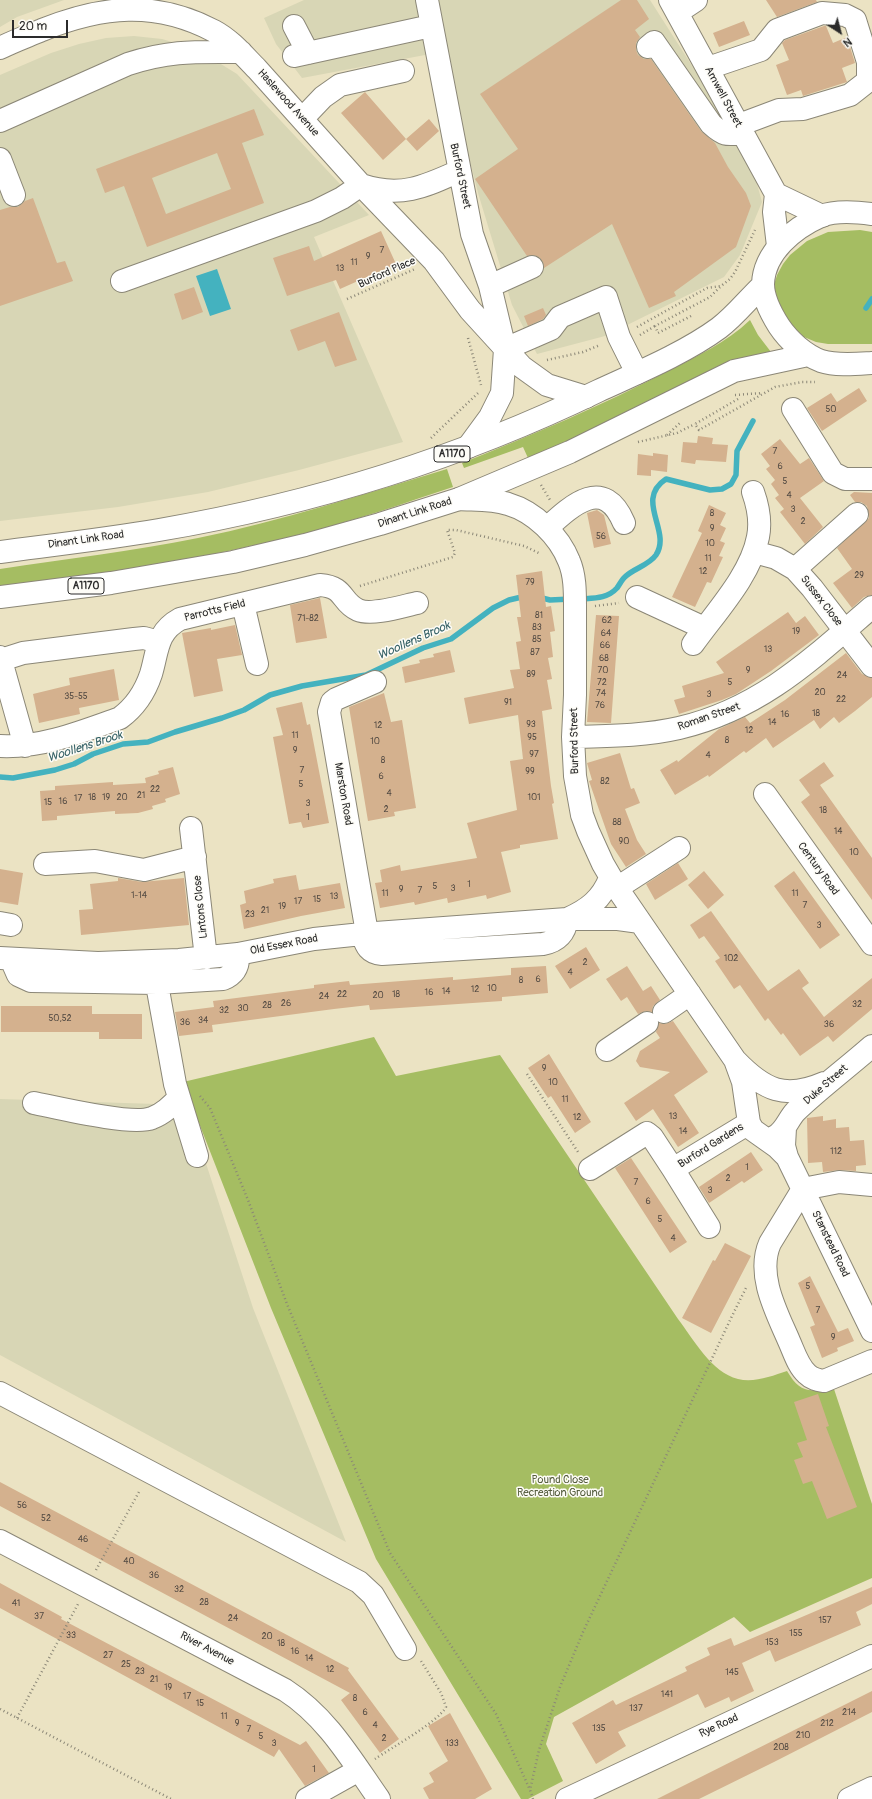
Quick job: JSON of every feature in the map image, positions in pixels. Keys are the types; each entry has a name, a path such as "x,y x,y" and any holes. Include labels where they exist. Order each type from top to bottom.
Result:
{"street":[{"name":"Burford Street","path":"427,0 472,234 490,286 505,349 502,393 490,417 468,447"},
{"path":"674,6 696,0"},
{"name":"Amwell Street","path":"674,6 776,194"},
{"name":"Haslewood Avenue","path":"0,48 75,19 118,8 156,10 185,17 216,31 241,52 303,118 361,185 434,261 466,314 505,349"},
{"path":"648,47 654,42 712,124 720,132 727,135 779,110 803,108 850,95 868,81 868,62 855,20 845,15 822,13 777,30 761,50 708,68"},
{"path":"294,26 301,54 432,26"},
{"path":"0,121 128,64 149,57 184,52 241,52"},
{"path":"303,118 323,97 340,85 404,71"},
{"path":"0,159 14,195"},
{"path":"122,281 316,211 342,198 361,185 386,192 400,191 425,186 459,171"},
{"path":"778,246 774,212 776,194 822,216"},
{"path":"872,214 836,213 822,216 797,230 778,246 766,270 763,285 766,301 782,331 808,355 822,361 840,364 872,363"},
{"path":"490,286 532,267"},
{"name":"Dinant Link Road","path":"0,552 161,529 222,517 296,500 375,479 468,447 586,397 701,340 718,328 763,285"},
{"path":"586,397 546,385 528,372 505,349 551,329 560,317 606,297 619,337 637,373"},
{"name":"Dinant Link Road","path":"0,597 111,583 233,562 373,526 460,498 606,435 734,371 808,355"},
{"path":"793,408 833,473 845,479 872,478"},
{"path":"637,597 699,636 741,576 754,552 758,536 759,520 753,492"},
{"path":"547,528 573,506 588,499 601,497 611,502 618,510 624,523"},
{"name":"Burford Street","path":"460,498 508,504 526,512 547,528 561,546 570,562 573,575 575,607 575,695 573,737 575,776 582,815 595,848 613,883 735,1060 751,1076 771,1089 782,1092 802,1090 830,1080"},
{"path":"795,569 857,514"},
{"name":"Sussex Close","path":"754,552 776,558 795,569 812,588 872,666"},
{"name":"Parrotts Field","path":"0,746 25,746 53,740 120,718 128,712 143,692 149,680 159,642 170,624 180,619 312,586 330,586 342,594"},
{"path":"342,594 352,606 363,611 417,603"},
{"path":"243,604 257,664"},
{"name":"Roman Street","path":"573,737 661,731 696,723 729,712 780,684 872,607"},
{"path":"25,746 1,658 24,653 134,639 144,638 159,642"},
{"name":"Marston Road","path":"365,934 329,712 332,702 336,699 375,682"},
{"name":"Century Road","path":"765,794 872,944"},
{"name":"Lintons Close","path":"191,828 206,958"},
{"path":"613,883 679,848"},
{"path":"45,864 95,861 144,870 195,857"},
{"name":"Old Essex Road","path":"567,919 592,905 613,883"},
{"name":"Old Essex Road","path":"5,958 98,963 206,958 238,954 314,939 365,934 567,919 623,919 640,922"},
{"path":"5,958 18,975 31,981 157,983 223,979 230,977 237,968 238,954"},
{"path":"153,961 177,1091 197,1156"},
{"path":"607,1050 690,994"},
{"name":"Duke Street","path":"785,1128 793,1114 830,1080 871,1049"},
{"name":"Burford Street","path":"735,1060 743,1082 756,1130"},
{"path":"34,1104 134,1121 152,1118 159,1115 177,1091"},
{"path":"785,1128 784,1146 787,1157"},
{"name":"Burford Gardens","path":"673,1169 756,1130 771,1138 779,1135 785,1128"},
{"path":"756,1130 787,1157"},
{"name":"Burford Gardens","path":"590,1169 647,1133 652,1137 709,1227"},
{"name":"Stanstead Road","path":"787,1157 872,1331"},
{"path":"872,1185 839,1182 803,1189 767,1250 766,1277 775,1308 797,1359 802,1369 811,1378 824,1381 872,1361"},
{"path":"0,1393 359,1582 373,1595 405,1650"},
{"name":"River Avenue","path":"0,1541 296,1697 325,1723 379,1799"},
{"name":"Rye Road","path":"567,1799 872,1656"},
{"path":"307,1799 359,1770"},
{"path":"849,1799 872,1788"}],"path":[{"path":"640,335 710,297 735,272 756,226"},
{"name":"Burford Place","path":"347,299 434,261"},
{"path":"545,360 583,352 619,337 707,288 721,286"},
{"path":"429,440 482,389 466,314"},
{"path":"655,326 658,333 692,316"},
{"path":"695,424 699,430 762,393 788,384 817,382"},
{"path":"732,395 762,393"},
{"path":"686,430 738,399"},
{"path":"667,436 678,423 685,420"},
{"path":"342,594 453,557 455,553 447,530 456,530 516,544 542,554"},
{"path":"575,607 604,605 637,597"},
{"path":"527,1074 590,1169"},
{"path":"177,1091 184,1086 193,1090 203,1098 210,1108 248,1200 299,1333 390,1553 496,1714 533,1799"},
{"path":"530,1790 548,1723 560,1687 583,1632 732,1316 751,1280"},
{"path":"359,1770 441,1714 446,1707 441,1693 412,1646 405,1650"},
{"path":"0,1709 171,1799"}],"shaded area":[{"path":"0,0 64,0 17,17 0,27"},
{"path":"304,0 650,0 749,155 762,202 740,255 724,277 605,336 537,354 512,305 478,193 452,90 445,49 425,55 302,78 276,44 264,18"},
{"path":"134,36 162,39 179,44 216,61 237,74 369,215 314,237 403,442 299,470 208,492 118,507 0,521 0,75 51,53 79,44 106,38"},
{"path":"0,1099 187,1105 253,1308 346,1542 0,1355"}],"green space":[{"path":"860,230 872,232 872,344 828,344 816,342 804,337 786,320 776,298 774,285 777,275 790,255 807,241 828,232"},
{"path":"750,320 758,335 771,352 723,365 588,432 528,458 523,447 464,468 462,463 592,408 690,360 731,336"},
{"path":"447,469 453,487 325,528 192,558 116,572 0,588 0,569 148,547 261,524"},
{"name":"Pound Close Recreation Ground","path":"374,1037 396,1076 500,1055 678,1319 704,1354 719,1370 738,1379 744,1380 757,1380 787,1371 796,1384 806,1389 818,1390 833,1386 872,1504 872,1578 750,1632 734,1617 554,1717 546,1744 563,1781 528,1799 521,1799 376,1559 271,1308 183,1082"}],"water":[{"path":"217,269 231,309 210,316 196,276"}],"building":[{"path":"621,0 637,0 649,19 635,30 640,37 636,43 638,55 644,59 651,59 701,131 715,143 728,167 746,193 751,206 736,247 674,292 676,296 649,308 612,224 544,268 543,262 539,257 533,255 527,256 475,179 518,149 480,94"},
{"path":"766,0 816,0 817,2 777,17"},
{"path":"744,21 750,35 719,47 713,33"},
{"path":"826,26 833,43 847,37 855,63 842,68 847,82 803,96 801,90 787,95 776,65 789,60 782,43 785,40"},
{"path":"365,92 406,139 383,160 341,113"},
{"path":"254,109 264,135 242,143 264,203 147,247 124,186 105,193 96,169","holes":["217,153 231,189 166,214 152,178"]},
{"path":"429,119 439,131 417,151 406,139"},
{"path":"33,198 57,263 65,261 73,281 0,306 0,210 10,207 18,207 25,201"},
{"path":"381,231 396,264 340,289 336,280 287,296 273,258 309,246 314,261"},
{"path":"194,287 203,312 182,320 174,294"},
{"path":"543,308 546,315 543,319 528,326 524,316"},
{"path":"339,312 357,360 335,367 325,341 298,351 290,330"},
{"path":"859,388 867,401 822,431 807,408 831,393 837,402"},
{"path":"698,436 713,438 712,444 728,445 726,462 696,460 695,464 681,462 683,442 697,443"},
{"path":"780,439 800,464 809,458 824,481 800,498 823,527 805,544 780,512 784,509 775,498 779,495 771,484 775,480 766,469 770,466 761,454"},
{"path":"653,453 668,455 667,472 651,470 651,476 637,475 638,454 653,456"},
{"path":"854,492 872,493 872,595 864,597 852,608 833,583 852,569 837,548 869,518 867,506 861,502 855,502 850,495"},
{"path":"709,505 726,513 720,525 726,528 720,541 725,543 719,556 723,557 711,583 707,582 695,607 672,597 702,533 698,531"},
{"path":"597,510 604,515 611,544 594,548 587,513"},
{"path":"542,571 546,607 551,606 555,631 550,632 553,657 548,658 552,679 547,680 552,709 542,711 554,803 552,804 558,839 520,845 520,848 501,852 511,892 487,899 486,895 448,903 447,898 415,905 414,902 380,908 375,883 382,882 380,870 400,865 401,871 477,858 467,823 517,810 510,761 523,759 518,715 469,724 464,698 514,688 510,670 520,669 516,642 521,641 517,617 521,617 516,575"},
{"path":"320,598 327,638 296,643 290,605"},
{"path":"788,612 796,623 805,616 819,635 771,671 736,694 679,714 674,700 685,697 682,686 724,673 716,662"},
{"path":"596,615 619,616 611,723 587,722"},
{"path":"235,625 242,655 217,659 223,691 194,697 182,633 211,628 211,630"},
{"path":"450,650 455,672 405,683 402,667 420,663 419,660 434,657 433,654"},
{"path":"846,653 862,674 872,678 872,697 839,723 834,717 820,729 814,720 773,748 766,738 746,753 744,751 709,777 708,775 675,795 660,770 677,760 678,762 719,729 745,717 750,723 785,700"},
{"path":"114,669 119,700 79,708 80,714 39,723 33,694 70,685 69,678"},
{"path":"384,693 391,722 402,720 416,808 394,812 395,816 368,821 349,707"},
{"path":"302,702 307,725 310,724 329,823 303,828 301,822 289,824 273,737 283,735 276,708"},
{"path":"620,753 631,789 634,788 640,803 625,809 637,840 646,854 626,867 611,844 589,781 592,780 587,763"},
{"path":"824,762 834,776 820,785 872,858 872,900 801,802 810,795 799,780"},
{"path":"173,767 180,794 165,799 166,802 152,806 153,809 138,813 115,814 115,811 57,816 57,820 42,821 40,791 55,790 55,786 113,782 113,785 146,783 145,778 159,774 158,771"},
{"path":"678,863 688,879 655,900 646,884"},
{"path":"0,869 23,873 18,905 0,902"},
{"path":"704,871 724,895 708,909 688,885"},
{"path":"794,871 840,935 820,949 774,886"},
{"path":"296,875 299,890 340,883 345,908 244,929 240,905 246,903 244,891 274,883 273,879"},
{"path":"118,878 142,882 184,878 189,925 81,935 79,910 93,909 90,884 118,881"},
{"path":"711,911 768,991 799,969 809,983 802,988 824,1017 872,978 872,1009 833,1042 828,1036 800,1056 783,1033 781,1035 768,1018 765,1021 740,985 734,989 715,961 720,958 704,936 699,939 690,925"},
{"path":"586,947 600,970 570,989 555,966"},
{"path":"546,966 548,993 502,997 502,1001 370,1010 369,1005 212,1025 213,1032 179,1036 175,1012 214,1007 213,1001 314,988 314,985 349,981 350,985 453,977 453,980 511,975 511,968"},
{"path":"627,966 643,991 651,986 660,1000 653,1006 652,1012 646,1011 638,1014 627,997 621,1001 606,979"},
{"path":"1,1006 92,1006 92,1014 142,1014 142,1039 99,1039 99,1032 1,1032"},
{"path":"673,1021 708,1072 674,1095 699,1133 678,1147 653,1109 636,1121 624,1103 670,1072 640,1067 636,1061 640,1051 660,1038 656,1032 659,1023 665,1024"},
{"path":"549,1054 591,1122 575,1133 551,1096 548,1098 528,1068"},
{"path":"823,1116 823,1121 836,1119 836,1128 849,1127 850,1141 864,1140 866,1165 856,1166 856,1171 840,1170 823,1172 822,1162 808,1163 807,1118"},
{"path":"751,1152 763,1170 744,1183 742,1181 709,1203 699,1187"},
{"path":"631,1158 687,1242 670,1253 615,1168"},
{"path":"725,1243 751,1256 711,1333 682,1318 713,1260 715,1261"},
{"path":"810,1276 838,1332 848,1328 854,1341 837,1348 838,1351 822,1358 810,1327 815,1325 798,1283"},
{"path":"818,1394 829,1426 826,1427 857,1507 827,1519 812,1481 803,1484 794,1460 803,1457 797,1443 807,1440 794,1402"},
{"path":"0,1482 349,1668 348,1670 399,1739 380,1753 341,1700 350,1693 0,1506"},
{"path":"0,1583 62,1617 61,1619 300,1745 306,1741 329,1773 305,1786 279,1749 274,1757 0,1608"},
{"path":"872,1587 872,1604 856,1612 861,1625 775,1662 770,1650 742,1663 754,1691 731,1702 729,1697 705,1708 698,1694 618,1732 626,1746 596,1764 572,1723 613,1700 616,1705 687,1671 685,1667 710,1655 707,1648 731,1638 734,1646"},
{"path":"872,1691 872,1712 774,1762 699,1799 657,1799"},
{"path":"450,1713 492,1789 475,1799 429,1799 423,1788 434,1782 429,1773 448,1761 428,1726"}],"waterway":[{"name":"Woollens Brook","path":"866,308 872,299"},
{"name":"Woollens Brook","path":"580,599 605,596 613,592 626,576 650,561 656,555 660,546 660,536 653,506 653,496 657,487 666,479 710,490 722,489 731,484 736,475 737,451 753,421"},
{"name":"Woollens Brook","path":"0,777 13,778 55,770 74,764 93,754 123,744 148,742 222,718 244,710 270,695 302,686 366,675 423,648 451,639 493,608 509,600 526,596"},
{"name":"Woollens Brook","path":"538,597 550,600 571,599"}]}
